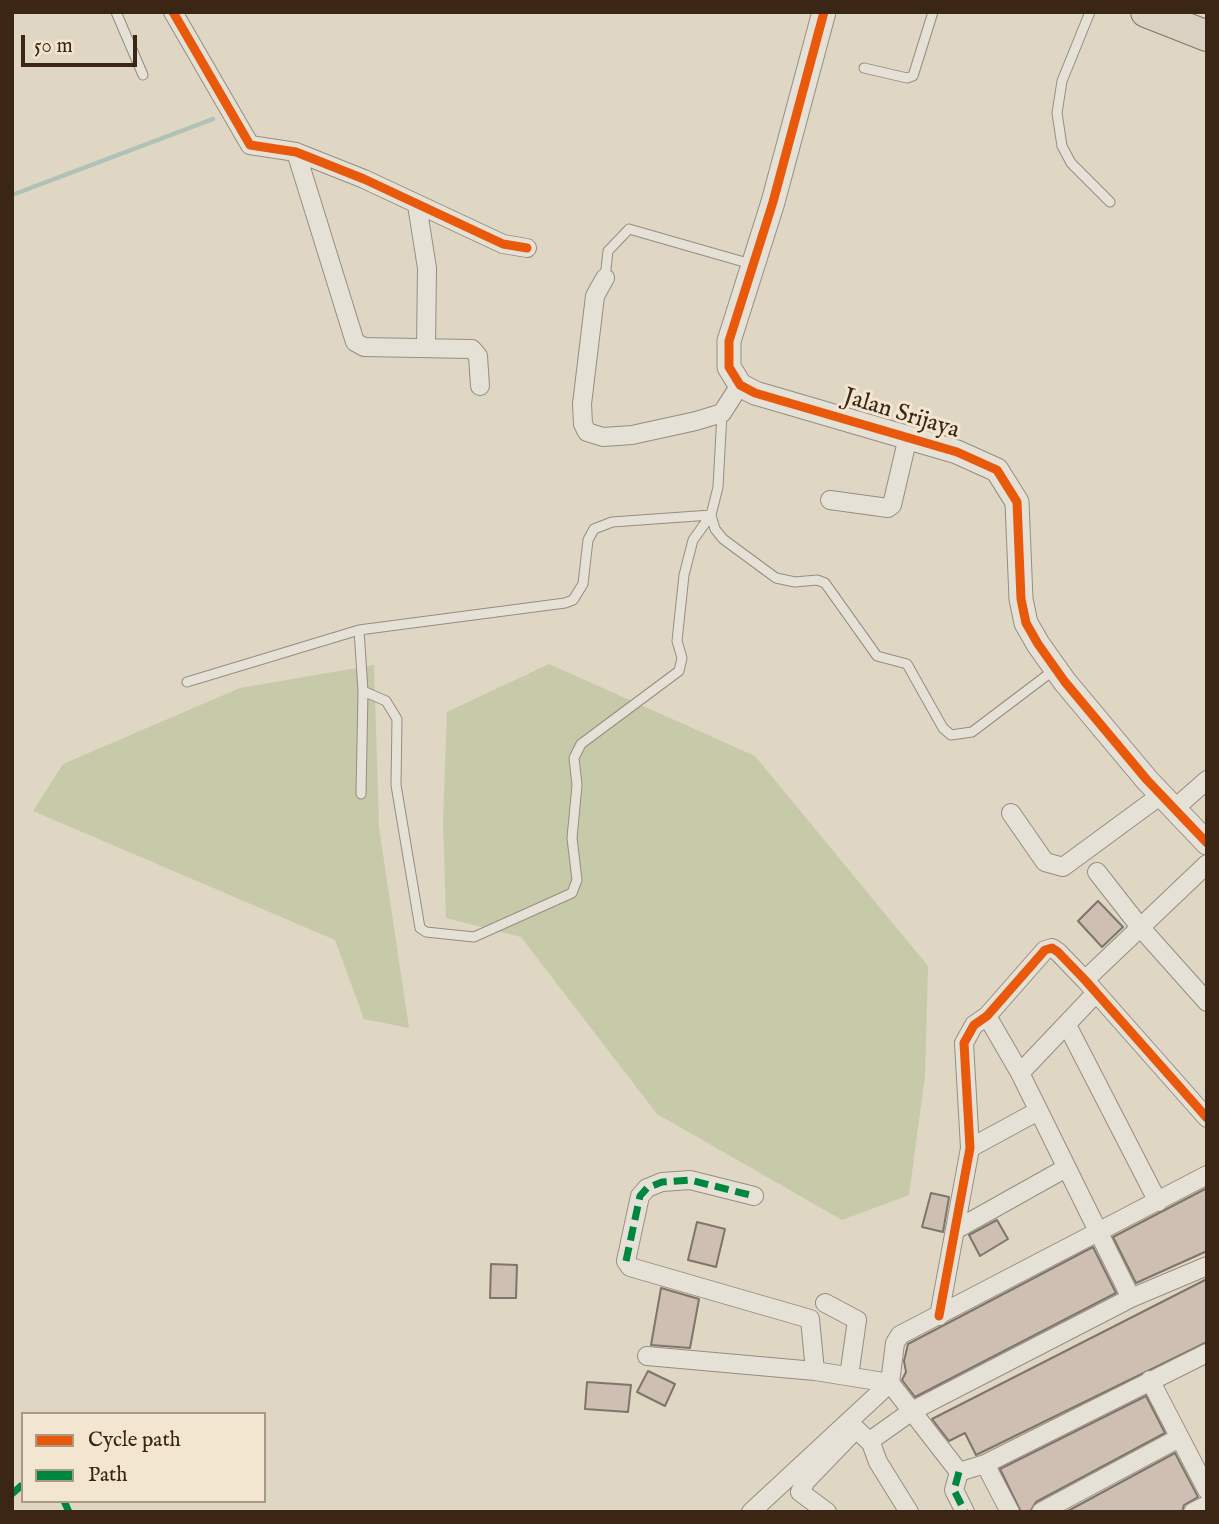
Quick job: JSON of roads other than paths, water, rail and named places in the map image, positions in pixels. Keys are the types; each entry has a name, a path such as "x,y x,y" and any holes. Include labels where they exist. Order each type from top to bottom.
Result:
{"highway":[{"path":"1146,12 1207,36"}],"street":[{"path":"173,12 250,145 296,152 364,179 503,244 527,248"},
{"path":"605,278 596,296 583,404 583,424 587,432 603,437 632,435 722,413 740,385 729,367 729,341 824,12"},
{"path":"296,152 355,342 363,347 426,346 474,350 480,386"},
{"path":"417,205 427,268 426,346"},
{"name":"Jalan Srijaya","path":"740,385 755,393 985,462 1006,480 1017,502 1021,599 1026,623 1055,669 1168,802 1207,843"},
{"path":"830,500 888,508 892,505 908,437"},
{"path":"1011,813 1045,862 1063,867 1207,780"},
{"path":"1020,1073 1067,1025 1090,987 1140,927 1207,864"},
{"path":"1097,872 1140,927 1207,1002"},
{"path":"939,1316 970,1148 963,1049 974,1025 987,1016 1048,948 1058,952 1207,1118"},
{"path":"987,1016 1020,1073 1131,1298"},
{"path":"1067,1025 1158,1202"},
{"path":"970,1148 1038,1111"},
{"path":"957,1229 1066,1168"},
{"path":"751,1512 890,1382 897,1338 1207,1175"},
{"path":"754,1196 690,1180 662,1182 647,1188 640,1196 626,1261 630,1267 810,1319 815,1371"},
{"path":"871,1443 912,1412 1131,1298 1207,1266"},
{"path":"825,1303 857,1320 849,1376"},
{"path":"959,1472 985,1464 1207,1353"},
{"path":"647,1356 815,1371 890,1382 959,1472"},
{"path":"1150,1380 1207,1490"},
{"path":"827,1512 800,1492 806,1481 856,1429 871,1443 909,1512"},
{"path":"1041,1512 1179,1438"},
{"path":"985,1464 1010,1512"},
{"path":"959,1472 954,1490 965,1512"},
{"path":"1193,1512 1207,1505"}],"lane":[{"path":"116,12 143,75"},
{"path":"864,68 907,78 912,76 933,12"},
{"path":"1090,12 1062,81 1057,113 1062,146 1071,163 1110,202"},
{"path":"605,278 608,250 629,229 753,265"},
{"path":"363,691 386,701 397,719 396,785 420,928 426,932 474,937 539,905 565,897 575,887 577,880 572,838 577,786 574,758 581,744 679,671 682,658 677,641 688,554 693,540 711,515 718,488 722,413"},
{"path":"187,682 359,630 565,603 573,600 583,584 589,534 594,529 612,522 711,515"},
{"path":"711,515 715,529 723,539 776,578 795,582 812,579 825,583 877,656 908,664 943,728 951,735 972,732 1055,669"},
{"path":"359,630 363,691 361,794"}],"waterway":[{"path":"12,195 213,119"}]}
